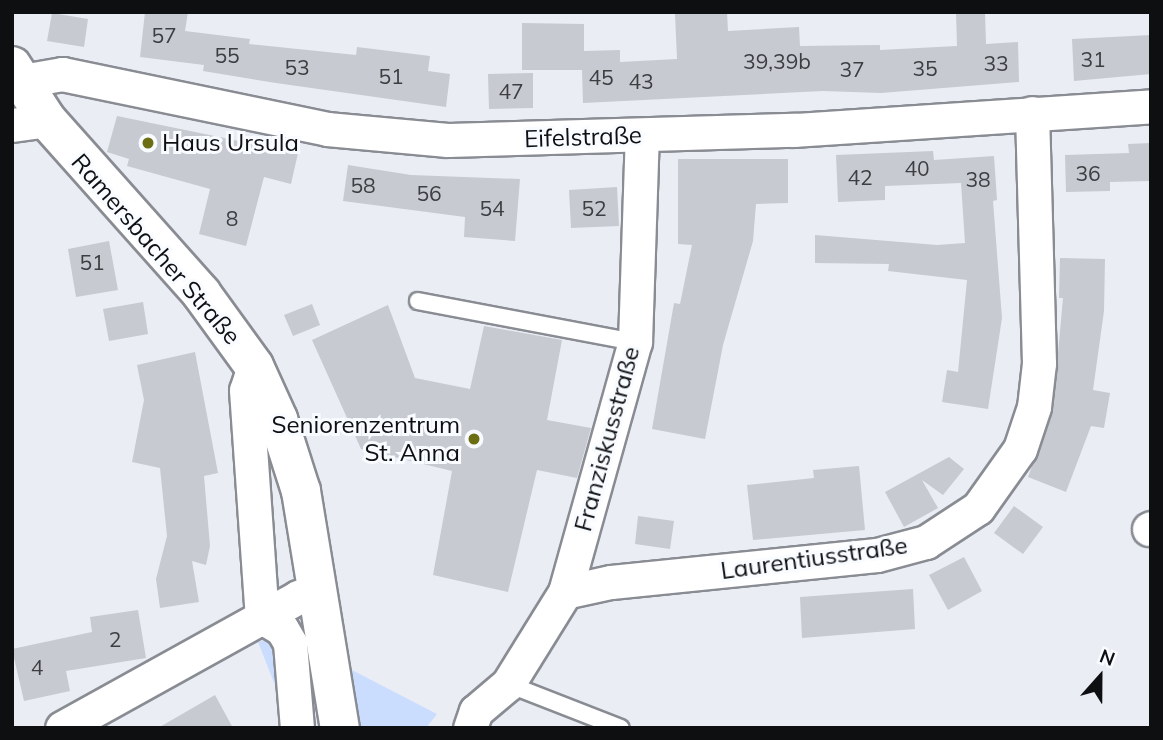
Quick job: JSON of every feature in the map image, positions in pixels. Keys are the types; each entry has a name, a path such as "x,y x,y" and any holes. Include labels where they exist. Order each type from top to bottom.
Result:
{"main road":[{"name":"Ramersbacher Straße","path":"17,74 29,122 201,293 254,366 278,419 301,491 340,728"}],"street":[{"name":"Eifelstraße","path":"17,74 62,74 327,129 448,140 794,130 1151,106"},
{"name":"Laurentiusstraße","path":"565,592 611,582 877,555 926,542 978,508 1020,449 1034,407 1039,363 1032,113"},
{"name":"Franziskusstraße","path":"470,728 477,712 508,684 565,592 635,342 642,135"},
{"path":"254,366 246,390 262,617"},
{"path":"62,728 262,617 317,592"},
{"path":"262,617 282,629 290,643 297,728"}],"lane":[{"path":"418,301 635,342"},
{"path":"508,684 621,728"}],"shaded area":[{"path":"282,636 280,698 258,642"},
{"path":"348,668 437,714 426,728 355,728"}],"building":[{"path":"145,12 188,12 185,31 250,39 249,44 356,55 357,47 430,56 428,71 450,74 446,107 276,83 203,71 204,65 140,57"},
{"path":"727,12 728,31 799,27 800,46 880,45 880,50 957,46 956,12 985,12 986,44 1018,42 1019,82 881,93 823,91 583,103 582,70 522,70 522,23 584,24 584,51 620,50 620,62 677,59 675,14"},
{"path":"52,13 88,19 84,47 47,41"},
{"path":"1151,35 1151,74 1074,81 1072,39"},
{"path":"533,73 533,108 489,109 488,74"},
{"path":"117,116 298,153 291,184 264,177 246,246 199,234 210,189 127,166 129,159 107,152"},
{"path":"1151,143 1151,181 1110,182 1110,191 1066,192 1065,155 1129,153 1128,144"},
{"path":"933,151 934,160 994,156 997,200 993,201 1002,318 988,409 942,402 947,370 958,372 967,280 888,271 889,264 815,263 815,235 937,245 965,243 961,183 885,186 885,200 838,202 836,155"},
{"path":"678,159 788,159 788,203 756,204 753,241 723,345 705,439 652,429 674,303 680,304 692,245 678,244"},
{"path":"348,165 411,175 520,179 515,241 464,237 465,217 343,201"},
{"path":"617,187 619,226 571,228 569,190"},
{"path":"109,241 118,290 76,297 68,249"},
{"path":"1060,258 1105,259 1104,311 1093,390 1110,393 1104,428 1091,426 1066,492 1028,477 1053,409 1063,298 1059,298"},
{"path":"143,302 148,334 109,341 103,309"},
{"path":"312,304 320,325 293,336 284,315"},
{"name":"Seniorenzentrum St. Anna","path":"388,305 415,378 470,389 484,326 562,340 547,420 591,428 577,478 537,470 508,592 433,575 452,471 361,449 312,340"},
{"path":"195,352 218,473 204,476 210,546 206,565 192,561 199,602 160,608 156,579 167,536 160,468 132,462 144,400 137,365"},
{"path":"949,457 964,469 943,495 922,480 938,508 904,527 885,492"},
{"path":"859,466 865,530 753,540 747,485 814,478 813,470"},
{"path":"1014,506 1043,527 1023,554 994,533"},
{"path":"638,516 674,521 670,549 635,544"},
{"path":"964,557 982,591 948,610 929,575"},
{"path":"913,589 915,629 802,638 800,597"},
{"path":"138,610 146,658 66,671 70,691 24,701 12,649 92,632 90,617"},
{"path":"215,695 233,728 158,728"}],"place":[{"name":"Haus Ursula","path":"148,143"},
{"name":"Seniorenzentrum St. Anna","path":"474,439"}]}
